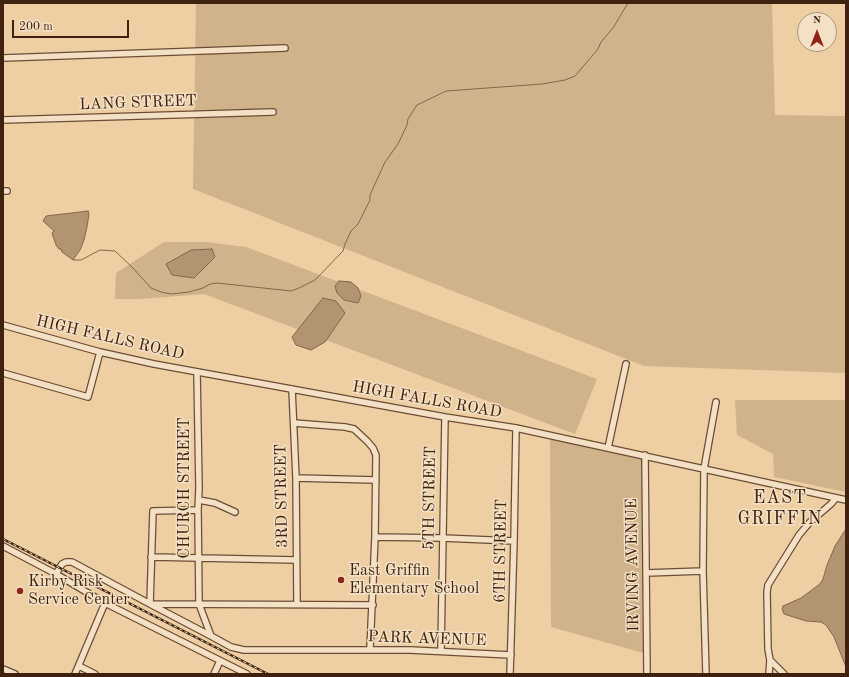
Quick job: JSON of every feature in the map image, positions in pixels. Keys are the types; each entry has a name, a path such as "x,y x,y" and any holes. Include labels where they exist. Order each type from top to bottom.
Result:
{"street":[{"path":"3,58 284,48"},
{"name":"LANG STREET","path":"3,120 273,112"},
{"name":"HIGH FALLS ROAD","path":"3,325 100,352 197,372 445,417 516,428 846,500"},
{"path":"3,373 88,397 100,352"},
{"path":"608,448 626,364"},
{"name":"CHURCH STREET","path":"197,372 199,604 211,636"},
{"name":"3RD STREET","path":"292,389 296,478 297,604"},
{"path":"706,674 703,572 704,469 716,402"},
{"name":"5TH STREET","path":"441,651 445,417"},
{"path":"294,422 345,427 354,430 362,435 371,445 376,455 376,537 370,649"},
{"name":"6TH STREET","path":"510,674 516,428"},
{"name":"IRVING AVENUE","path":"644,456 647,674"},
{"path":"296,478 376,480"},
{"path":"769,674 770,660 766,636 766,592 768,585 810,522 836,498"},
{"path":"199,500 215,503 235,512"},
{"path":"198,510 153,511 150,604 373,605"},
{"path":"376,537 514,541"},
{"path":"3,546 56,574 105,603 247,674"},
{"path":"152,557 296,560"},
{"name":"PARK AVENUE","path":"56,574 62,564 72,562 237,649 370,649 511,655"},
{"path":"646,573 703,572"},
{"path":"75,674 105,603"},
{"path":"770,660 784,674"},
{"path":"214,674 220,661"},
{"path":"79,666 95,674"},
{"path":"3,669 15,674"}],"shaded area":[{"path":"196,3 772,3 775,115 846,116 846,373 644,366 193,189"},
{"path":"88,211 89,214 84,240 80,250 73,260 62,252 61,249 59,249 52,233 54,231 43,221 46,216"},
{"path":"164,242 206,242 246,247 597,379 575,434 204,294 141,299 115,299 116,273"},
{"path":"212,249 215,257 194,278 172,275 166,264 191,250"},
{"path":"339,281 351,282 358,288 361,296 358,303 344,300 337,293 335,286"},
{"path":"323,298 336,301 345,313 325,342 311,350 296,345 292,337"},
{"path":"735,400 846,400 846,492 774,477 773,454 737,435"},
{"path":"550,437 644,457 647,654 551,627"},
{"path":"846,529 846,667 834,637 826,625 821,622 806,621 784,614 782,609 783,606 801,598 820,584 835,546"}],"waterway":[{"path":"74,260 81,260 100,250 115,251 151,288 171,294 189,292 217,283 291,291 299,288 315,280 343,251 351,231 358,224 370,200 370,195 385,162 398,144 407,125 408,119 417,105 446,91 542,84 565,80 575,76 598,49 601,42 613,28 628,3"}],"railway":[{"path":"3,539 268,674"}],"place":[{"name":"East Griffin Elementary School","path":"341,580"},
{"name":"Kirby Risk Service Center","path":"20,591"}],"district":[{"name":"EAST GRIFFIN","path":"780,508"}]}
